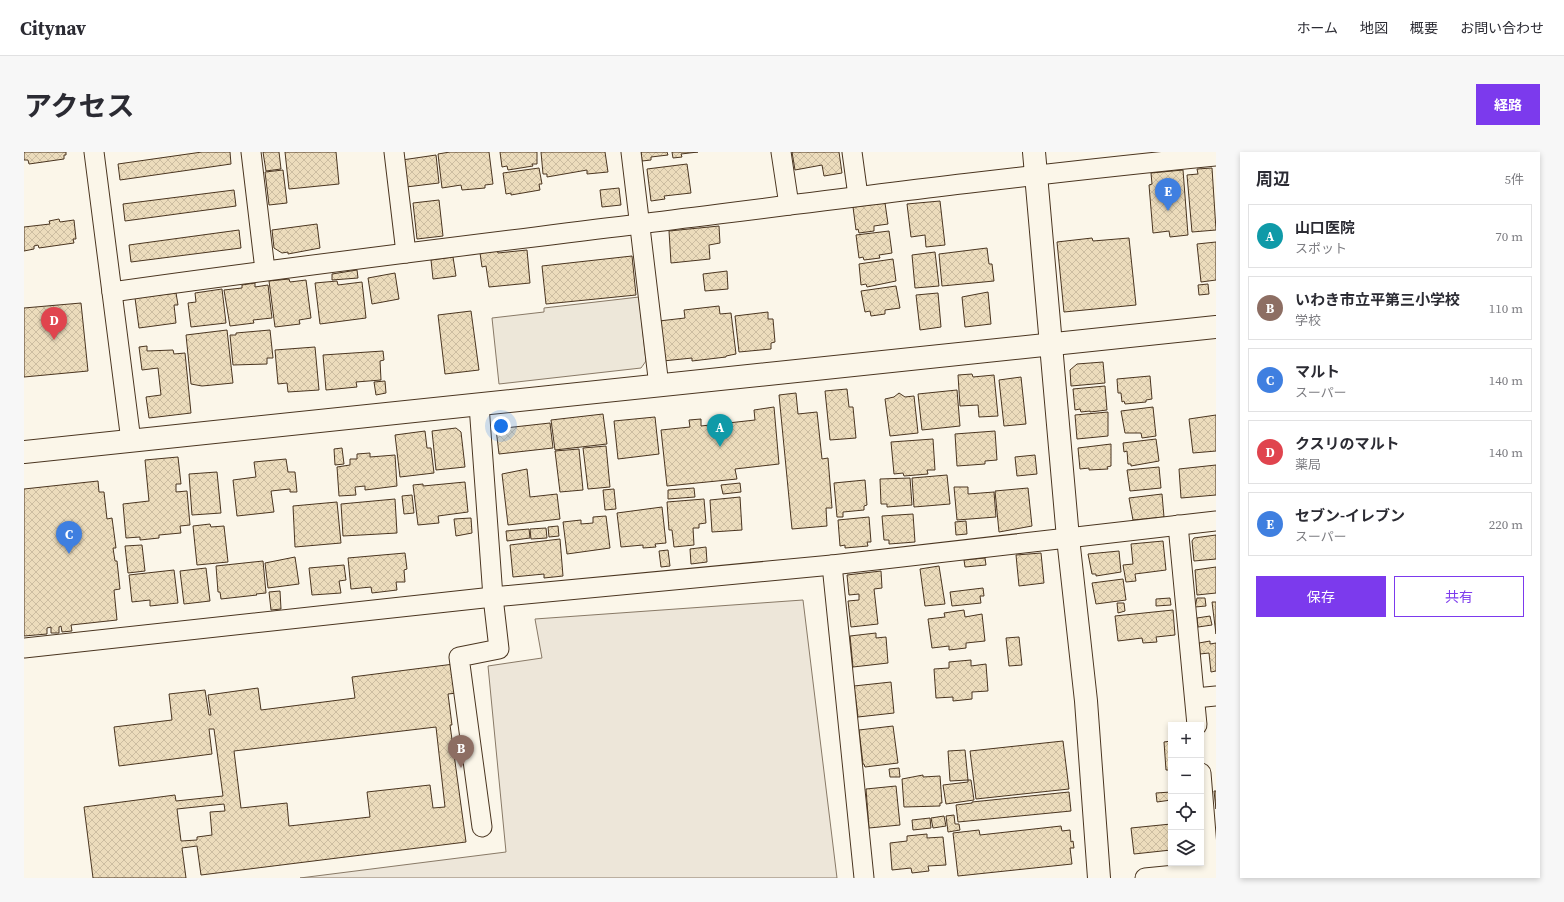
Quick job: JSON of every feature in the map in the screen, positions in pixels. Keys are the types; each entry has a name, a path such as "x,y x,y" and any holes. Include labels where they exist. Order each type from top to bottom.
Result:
{"street":[{"path":"94,152 131,441"},
{"path":"251,152 265,270"},
{"path":"394,152 406,253"},
{"path":"631,152 659,386"},
{"path":"781,152 789,205"},
{"path":"852,152 858,196"},
{"path":"1034,152 1068,538 1086,701 1099,878"},
{"path":"112,292 265,270 1186,155 1216,156"},
{"path":"24,452 1216,326"},
{"path":"479,405 493,597 499,649 459,657 482,827"},
{"path":"24,648 493,597 832,565 1216,521"},
{"path":"1178,525 1197,722"},
{"path":"832,565 864,878"},
{"path":"1195,698 1216,696"},
{"path":"1145,878 1212,871 1203,794"}],"shaded area":[{"path":"639,297 646,361 641,368 499,384 492,318 544,312 544,308"},
{"path":"803,600 837,878 300,878 506,852 488,666 542,658 535,619"}],"building":[{"path":"24,152 66,152 66,155 64,155 64,159 29,164 28,160 24,160"},
{"path":"202,152 230,152 231,164 120,180 118,164"},
{"path":"263,152 279,152 281,169 266,171"},
{"path":"285,152 336,152 339,184 289,189"},
{"path":"450,152 489,152 493,184 485,185 485,188 462,190 461,185 442,188 438,154"},
{"path":"500,152 537,152 537,164 508,170 507,166 502,167"},
{"path":"541,152 605,152 608,172 587,174 587,170 547,177 547,174 543,174"},
{"path":"641,152 667,152 668,155 651,157 651,160 642,161"},
{"path":"672,152 698,152 681,154 682,157 673,158"},
{"path":"792,152 839,152 842,173 824,176 822,165 795,170"},
{"path":"436,155 439,183 406,187 402,160"},
{"path":"687,164 691,193 664,196 665,199 651,201 647,169"},
{"path":"539,168 542,184 539,184 540,190 511,195 511,193 506,194 503,173"},
{"path":"1212,168 1216,230 1192,232 1187,175 1198,174 1197,169"},
{"path":"283,170 287,203 269,205 265,172"},
{"path":"1183,170 1188,235 1170,237 1169,231 1153,233 1149,185 1152,184 1151,173"},
{"path":"619,188 621,205 602,207 600,190"},
{"path":"234,190 236,206 125,221 123,204"},
{"path":"439,200 443,236 417,239 413,203"},
{"path":"940,201 945,245 926,247 925,235 911,237 907,204"},
{"path":"885,203 888,224 874,226 874,231 859,233 858,229 856,230 853,207"},
{"path":"59,219 60,222 74,220 76,239 73,239 74,243 39,248 38,245 34,246 34,249 24,251 24,227 50,224 49,221"},
{"path":"317,224 320,248 288,254 288,252 282,253 274,248 272,230"},
{"path":"719,226 720,243 709,245 710,259 671,263 669,231"},
{"path":"239,230 241,248 131,262 129,245"},
{"path":"889,231 892,253 879,255 880,258 864,260 863,257 859,258 856,235"},
{"path":"1092,238 1093,241 1129,238 1136,305 1064,312 1057,242"},
{"path":"1216,242 1216,280 1201,282 1197,244"},
{"path":"987,248 989,264 992,264 994,281 942,286 939,254"},
{"path":"527,250 530,283 489,287 486,266 482,267 480,253"},
{"path":"935,252 939,286 915,288 912,255"},
{"path":"632,256 636,295 546,304 542,266"},
{"path":"453,257 456,276 433,279 431,260"},
{"path":"893,259 896,281 867,287 866,284 861,285 859,264"},
{"path":"357,270 358,278 332,280 332,274"},
{"path":"727,271 728,289 705,291 703,274"},
{"path":"395,273 399,299 372,304 368,278"},
{"path":"289,279 290,282 306,280 311,318 299,320 300,324 275,327 269,281"},
{"path":"337,281 338,285 362,282 366,318 320,324 315,283"},
{"path":"255,283 255,287 268,285 272,318 253,320 254,323 230,326 224,290 242,288 242,285"},
{"path":"1208,284 1209,294 1199,295 1198,285"},
{"path":"896,286 900,308 885,310 885,314 871,316 870,311 865,312 861,291"},
{"path":"222,289 226,323 191,327 188,303 196,302 195,293"},
{"path":"988,292 991,324 965,327 962,297"},
{"path":"176,293 178,305 174,305 176,323 139,328 135,298"},
{"path":"938,293 941,327 920,330 916,295"},
{"path":"81,303 88,371 24,377 24,308"},
{"path":"719,306 720,314 731,313 736,354 726,357 692,361 692,358 663,361 659,321 685,318 684,310"},
{"path":"471,311 479,370 445,374 438,315"},
{"path":"768,312 768,319 773,319 775,342 771,343 771,349 739,352 735,316"},
{"path":"227,330 233,383 202,386 191,384 186,335"},
{"path":"270,330 273,358 267,358 267,364 233,365 230,335 236,335 236,333"},
{"path":"147,346 147,351 173,350 174,354 185,353 191,413 149,418 146,397 161,395 158,368 142,370 139,347"},
{"path":"315,347 319,390 288,392 287,383 278,384 275,350"},
{"path":"383,351 384,360 380,361 381,380 356,382 357,387 326,390 323,355"},
{"path":"1103,362 1105,383 1071,386 1070,370 1077,364"},
{"path":"972,374 973,377 994,375 998,416 979,417 978,405 960,406 958,375"},
{"path":"1150,376 1152,399 1146,400 1146,402 1125,404 1124,401 1122,402 1121,393 1118,393 1117,379"},
{"path":"1021,377 1026,424 1004,426 999,380"},
{"path":"385,381 386,393 376,395 374,382"},
{"path":"1105,386 1107,410 1081,412 1080,409 1075,410 1073,389"},
{"path":"847,389 849,407 853,407 856,438 830,440 825,391"},
{"path":"957,390 960,426 922,430 918,394"},
{"path":"796,393 798,414 817,412 822,459 828,458 832,508 826,508 827,526 792,529 779,395"},
{"path":"899,393 905,397 914,396 918,433 890,436 885,399 894,397"},
{"path":"774,407 779,464 735,469 737,479 667,486 661,430 690,427 689,420 701,419 701,426 755,420 754,410"},
{"path":"1153,407 1156,436 1142,438 1141,433 1125,433 1121,411"},
{"path":"1108,412 1108,436 1077,439 1075,415"},
{"path":"603,414 607,444 555,450 551,420"},
{"path":"1216,415 1216,451 1193,453 1189,419"},
{"path":"655,417 659,454 618,459 614,421"},
{"path":"550,423 553,448 499,454 496,429"},
{"path":"456,428 461,432 465,467 436,470 432,431"},
{"path":"425,431 427,448 431,448 434,473 400,477 395,435"},
{"path":"995,431 997,460 985,461 985,464 957,466 955,434"},
{"path":"933,439 935,470 927,470 928,474 904,476 903,473 894,474 891,442"},
{"path":"1156,439 1159,461 1131,466 1131,464 1128,464 1127,451 1124,452 1123,443"},
{"path":"1111,444 1111,466 1107,467 1108,469 1080,469 1078,448"},
{"path":"606,446 610,487 588,489 583,448"},
{"path":"342,448 344,464 335,465 334,449"},
{"path":"579,449 583,490 560,492 555,451"},
{"path":"370,453 370,457 395,455 397,486 365,490 365,486 355,487 356,495 339,496 337,467 350,465 350,459 357,459 357,454"},
{"path":"1035,455 1037,474 1017,476 1015,457"},
{"path":"178,457 181,484 176,484 176,492 187,491 190,525 180,526 181,533 159,535 159,538 140,540 140,537 126,538 123,504 149,501 145,460"},
{"path":"286,459 288,472 295,472 297,492 290,492 290,489 271,491 274,512 237,516 233,480 256,477 254,462"},
{"path":"1216,465 1216,495 1181,498 1179,469"},
{"path":"1159,467 1161,488 1130,491 1127,470"},
{"path":"527,469 530,497 557,494 560,519 508,525 502,474"},
{"path":"217,472 221,513 192,515 189,474"},
{"path":"947,475 950,504 914,507 912,478"},
{"path":"910,478 912,505 887,507 887,504 881,504 880,479"},
{"path":"865,480 867,505 864,506 864,510 843,512 843,517 837,517 834,483"},
{"path":"98,481 99,492 104,492 107,519 112,518 116,548 113,548 115,561 117,561 120,589 114,590 117,620 71,625 72,631 62,632 61,626 59,627 59,633 51,633 51,627 47,628 47,634 24,636 24,489"},
{"path":"465,482 468,512 438,516 439,523 418,525 413,485 423,484 423,486"},
{"path":"740,483 741,492 723,494 721,485"},
{"path":"954,487 968,487 968,494 994,492 996,517 957,520"},
{"path":"694,488 695,497 668,499 668,490"},
{"path":"1028,488 1032,526 999,532 995,491"},
{"path":"614,489 616,509 605,510 603,490"},
{"path":"1162,494 1164,517 1133,520 1129,498"},
{"path":"412,495 414,513 404,514 402,496"},
{"path":"740,497 742,530 712,532 710,500"},
{"path":"395,499 397,533 343,536 341,504"},
{"path":"704,499 706,523 699,524 699,528 693,528 694,545 674,547 672,530 669,530 667,502"},
{"path":"337,502 341,543 295,547 293,506"},
{"path":"662,507 666,543 655,544 656,547 643,548 643,545 621,547 617,513"},
{"path":"913,514 915,542 889,544 889,540 884,540 882,516"},
{"path":"606,516 610,548 567,554 563,522 581,520 581,524 593,523 593,517"},
{"path":"869,517 871,542 867,542 868,546 845,548 845,545 840,546 838,520"},
{"path":"471,518 472,533 456,536 454,519"},
{"path":"966,521 967,534 956,535 955,522"},
{"path":"210,524 211,527 224,526 228,562 197,565 193,526"},
{"path":"558,526 559,536 549,537 548,527"},
{"path":"546,528 547,538 531,539 530,529"},
{"path":"529,529 530,538 507,541 506,531"},
{"path":"1216,535 1216,559 1194,561 1192,541 1194,538"},
{"path":"560,539 563,576 544,578 544,574 513,577 510,545"},
{"path":"1163,541 1166,570 1135,574 1136,581 1126,582 1123,565 1133,564 1131,544"},
{"path":"142,545 145,571 128,573 125,546"},
{"path":"706,547 707,562 691,564 690,549"},
{"path":"668,550 670,566 661,567 659,551"},
{"path":"1119,551 1121,572 1096,576 1096,574 1092,574 1088,554"},
{"path":"405,553 407,569 404,570 405,582 396,582 397,590 372,593 371,587 351,589 348,558"},
{"path":"1041,553 1044,583 1019,586 1016,555"},
{"path":"295,557 299,584 268,588 265,563"},
{"path":"985,558 986,565 965,567 964,560"},
{"path":"263,561 266,593 221,599 220,592 218,592 216,566"},
{"path":"344,565 346,580 339,581 341,593 312,595 309,568"},
{"path":"939,566 945,604 925,606 920,569"},
{"path":"1216,567 1216,593 1197,595 1195,570"},
{"path":"206,568 210,601 184,604 180,571"},
{"path":"174,570 178,603 150,606 150,600 132,602 129,575"},
{"path":"881,571 882,588 874,589 878,624 851,627 848,601 859,600 859,594 849,595 847,575"},
{"path":"1123,579 1126,600 1096,604 1092,583"},
{"path":"983,588 984,596 980,596 981,603 952,606 950,592"},
{"path":"280,591 281,609 271,610 269,592"},
{"path":"1170,598 1171,605 1156,606 1156,599"},
{"path":"1197,598 1205,598 1206,606 1195,607"},
{"path":"1212,602 1216,602 1216,634"},
{"path":"1117,603 1124,603 1125,611 1118,613"},
{"path":"964,610 965,617 982,614 985,641 966,643 966,648 949,650 949,646 932,648 928,619 945,617 944,613"},
{"path":"1173,610 1175,635 1156,637 1157,642 1143,643 1142,638 1118,641 1115,616"},
{"path":"1210,616 1212,625 1198,627 1197,618"},
{"path":"876,633 876,638 886,637 888,663 853,667 850,636"},
{"path":"1019,637 1022,665 1009,666 1006,638"},
{"path":"1210,641 1210,644 1216,643 1216,671 1211,672 1209,653 1200,654 1199,643"},
{"path":"971,660 971,666 986,664 988,691 972,692 972,699 953,701 953,697 936,698 934,669 949,668 949,662"},
{"path":"454,664 457,693 448,694 452,725 450,725 466,842 201,875 197,846 182,848 186,878 93,878 84,807 175,795 176,801 223,796 214,729 209,729 212,754 119,766 114,727 172,720 169,694 205,690 209,715 211,715 208,695 258,688 261,710 355,698 352,677","holes":["436,727 445,807 433,808 430,785 367,792 370,817 289,826 287,803 241,808 234,751","224,804 225,811 210,812 212,835 197,837 197,840 181,841 177,809"]},
{"path":"891,682 894,713 858,717 854,686"},
{"path":"893,726 898,763 865,767 863,764 859,730"},
{"path":"1063,741 1069,789 976,799 970,751"},
{"path":"1168,741 1168,770 1166,770 1164,742"},
{"path":"965,750 968,780 950,781 948,751"},
{"path":"899,768 900,777 890,777 889,769"},
{"path":"923,775 923,777 940,776 942,803 940,803 940,806 904,807 902,779"},
{"path":"968,780 971,780 974,800 946,804 943,785 968,782"},
{"path":"896,786 900,825 869,828 866,789"},
{"path":"1214,791 1216,791 1216,809"},
{"path":"1069,792 1071,811 958,822 956,805"},
{"path":"1168,792 1168,800 1157,802 1156,793"},
{"path":"954,815 955,824 959,824 960,830 948,832 946,816"},
{"path":"944,816 946,826 933,828 931,818"},
{"path":"930,818 931,828 913,830 912,820"},
{"path":"1168,824 1168,850 1134,854 1131,828"},
{"path":"1061,826 1062,831 1070,830 1071,842 1073,841 1074,848 1070,848 1072,864 958,876 953,833 979,830 980,835"},
{"path":"927,834 927,838 943,837 946,865 928,866 929,871 912,873 911,868 892,870 890,843 907,841 907,836"}],"place":[{"name":"セブン-イレブン","path":"1168,211"},
{"name":"クスリのマルト","path":"54,340"},
{"name":"山口医院","path":"720,447"},
{"name":"マルト","path":"69,554"},
{"name":"いわき市立平第三小学校","path":"461,768"}]}
